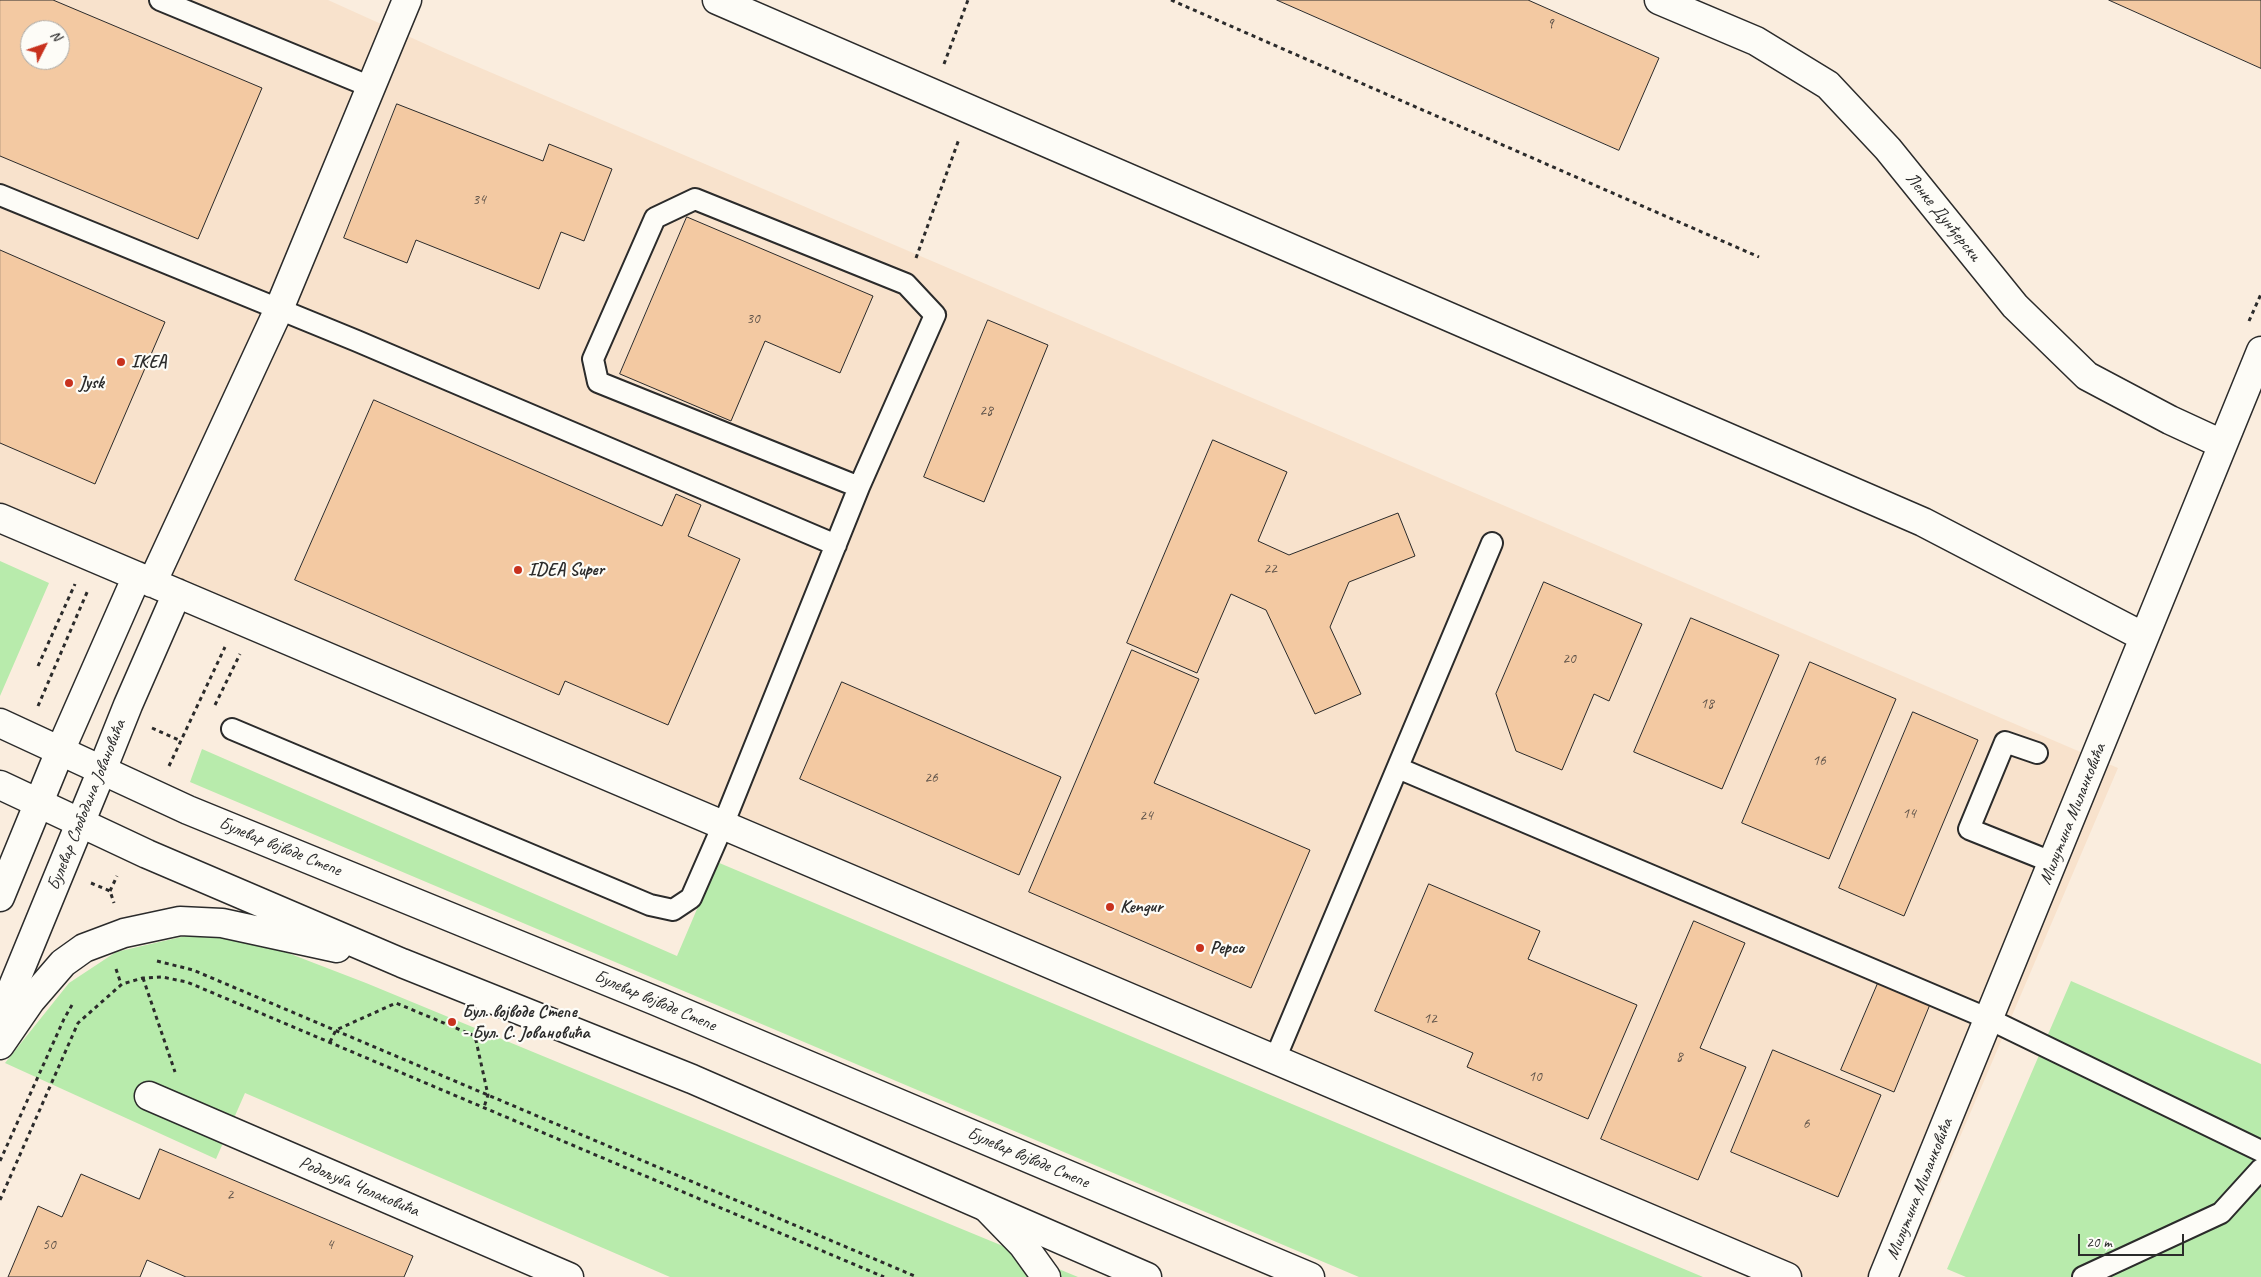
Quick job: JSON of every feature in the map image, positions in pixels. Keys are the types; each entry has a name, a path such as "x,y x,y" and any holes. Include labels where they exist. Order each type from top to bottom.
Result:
{"street":[{"path":"0,896 60,751 279,308 407,0"},
{"path":"717,0 1923,522 2144,637"},
{"name":"Ленке Дунђерски","path":"1661,0 1756,41 1828,85 1888,149 2016,306 2087,376 2170,420 2222,444"},
{"name":"Милутина Миланковића","path":"1883,1277 2054,863 2261,351"},
{"path":"0,518 1787,1277"},
{"name":"Булевар Слободана Јовановића","path":"0,1018 128,705 178,593"},
{"name":"Булевар војводе Степе","path":"0,723 155,795 674,1009 1310,1277"},
{"path":"0,785 131,846 402,963 692,1079 1147,1277"},
{"path":"0,1045 31,1000 64,962 84,948 124,933 156,925 180,921 222,923 402,963"},
{"name":"Родољуба Чолаковића","path":"160,1101 569,1277"},
{"path":"988,1209 1023,1245 1046,1277"}],"lane":[{"path":"160,0 371,87"},
{"path":"0,195 279,308 836,545"},
{"path":"232,729 650,905 674,910 691,898 723,825 860,487 936,315 906,284 695,199 655,218 593,359 598,382 860,487"},
{"path":"1275,1059 1492,543"},
{"path":"2037,753 2005,742 1968,829 2054,863"},
{"path":"1398,768 1989,1019 2261,1151"},
{"path":"2083,1277 2221,1213 2261,1169"}],"path":[{"path":"932,92 968,0"},
{"path":"1171,0 1759,257"},
{"path":"906,284 970,110"},
{"path":"2246,328 2261,294"},
{"path":"38,666 95,558"},
{"path":"26,734 95,558"},
{"path":"213,709 246,622"},
{"path":"155,795 246,622"},
{"path":"110,891 131,846"},
{"path":"153,961 162,961 193,970 917,1277"},
{"path":"107,972 116,967"},
{"path":"0,1200 78,1022 122,984 143,978 162,977 187,982 884,1277"},
{"path":"143,978 176,1070 160,1101"},
{"path":"330,1042 336,1030 396,1003 475,1036 488,1095 484,1107"},
{"path":"0,1161 64,1019 73,1004"}],"shaded area":[{"path":"0,0 328,0 443,52 2118,768 1900,1277 1805,1277 0,509"}],"green space":[{"path":"0,561 49,583 0,696"},
{"path":"202,749 677,956 717,862 1703,1277 1359,1277 190,782"},
{"path":"207,931 275,948 366,983 1078,1277 670,1277 245,1093 216,1159 5,1063 69,983 116,952"},
{"path":"2071,981 2261,1064 2261,1277 1966,1277 1947,1269"}],"building":[{"path":"0,0 53,0 262,88 198,239 0,156"},
{"path":"1277,0 1528,0 1659,58 1619,150"},
{"path":"2109,0 2261,0 2261,68"},
{"path":"397,104 543,161 549,144 612,169 584,241 561,232 539,289 416,240 407,263 344,238"},
{"path":"687,217 873,296 840,373 765,341 731,421 620,374"},
{"name":"Jysk","path":"0,250 165,322 95,484 0,443"},
{"path":"988,320 1048,345 984,502 924,477"},
{"name":"IDEA Super","path":"374,400 662,526 676,494 701,505 688,536 740,559 668,725 565,681 559,695 295,580"},
{"path":"1213,440 1287,472 1258,541 1289,555 1398,513 1415,556 1349,582 1330,627 1361,694 1315,714 1266,610 1231,594 1197,673 1127,643"},
{"path":"1544,582 1642,624 1609,701 1594,694 1562,770 1516,751 1496,694"},
{"path":"1691,618 1779,655 1722,789 1634,752"},
{"path":"1132,650 1199,679 1154,783 1310,850 1251,988 1029,892"},
{"path":"1810,662 1896,699 1829,859 1742,823"},
{"path":"842,682 1061,777 1019,875 800,779"},
{"path":"1913,712 1978,740 1904,916 1839,888"},
{"path":"1429,884 1540,931 1528,959 1637,1005 1588,1119 1467,1067 1473,1053 1375,1011"},
{"path":"1694,921 1745,943 1700,1048 1746,1067 1698,1180 1601,1139"},
{"path":"1879,981 1931,1002 1894,1092 1841,1070"},
{"path":"1773,1050 1881,1095 1838,1197 1731,1152"},
{"path":"160,1149 413,1256 404,1277 186,1277 147,1260 140,1277 8,1277 38,1206 62,1217 81,1174 139,1199"}],"place":[{"name":"IKEA","path":"121,362"},
{"name":"Jysk","path":"69,383"},
{"name":"IDEA Super","path":"518,570"},
{"name":"Kengur","path":"1110,907"},
{"name":"Pepco","path":"1200,948"},
{"name":"Бул. војводе Степе - Бул. С. Јовановића","path":"452,1022"}]}
